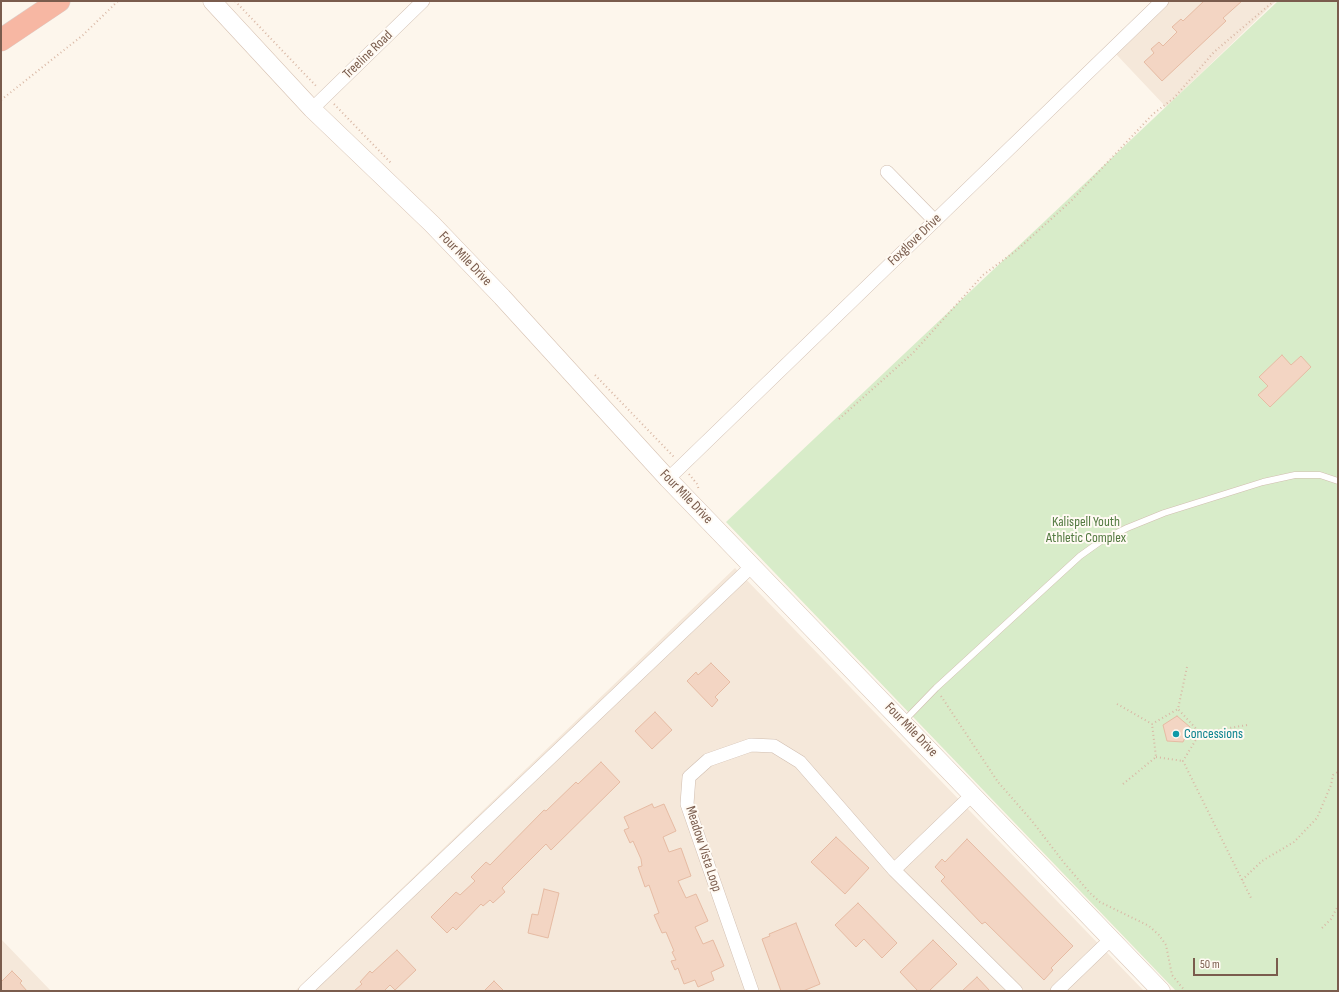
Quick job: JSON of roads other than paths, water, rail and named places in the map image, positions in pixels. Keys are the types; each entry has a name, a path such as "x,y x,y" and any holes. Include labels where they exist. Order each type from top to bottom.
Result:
{"highway":[{"path":"1,40 59,1"}],"street":[{"name":"Four Mile Drive","path":"212,1 312,109 437,229 502,297 668,479 904,722 1161,991"},
{"name":"Treeline Road","path":"312,109 423,1"},
{"name":"Foxglove Drive","path":"668,479 1162,1"},
{"path":"887,172 935,221"},
{"path":"305,991 752,566"},
{"name":"Meadow Vista Loop","path":"752,991 687,804 689,778 708,760 751,745 774,746 800,762 894,870 1016,991"},
{"path":"894,870 973,794"},
{"path":"1057,991 1111,939"}],"lane":[{"path":"904,722 936,688 1080,556 1101,541 1127,528 1164,513 1263,482 1295,475 1320,475 1338,481"}],"place":[{"name":"Concessions","path":"1176,734"}],"park label":[{"name":"Kalispell Youth Athletic Complex","path":"1086,530"}]}
